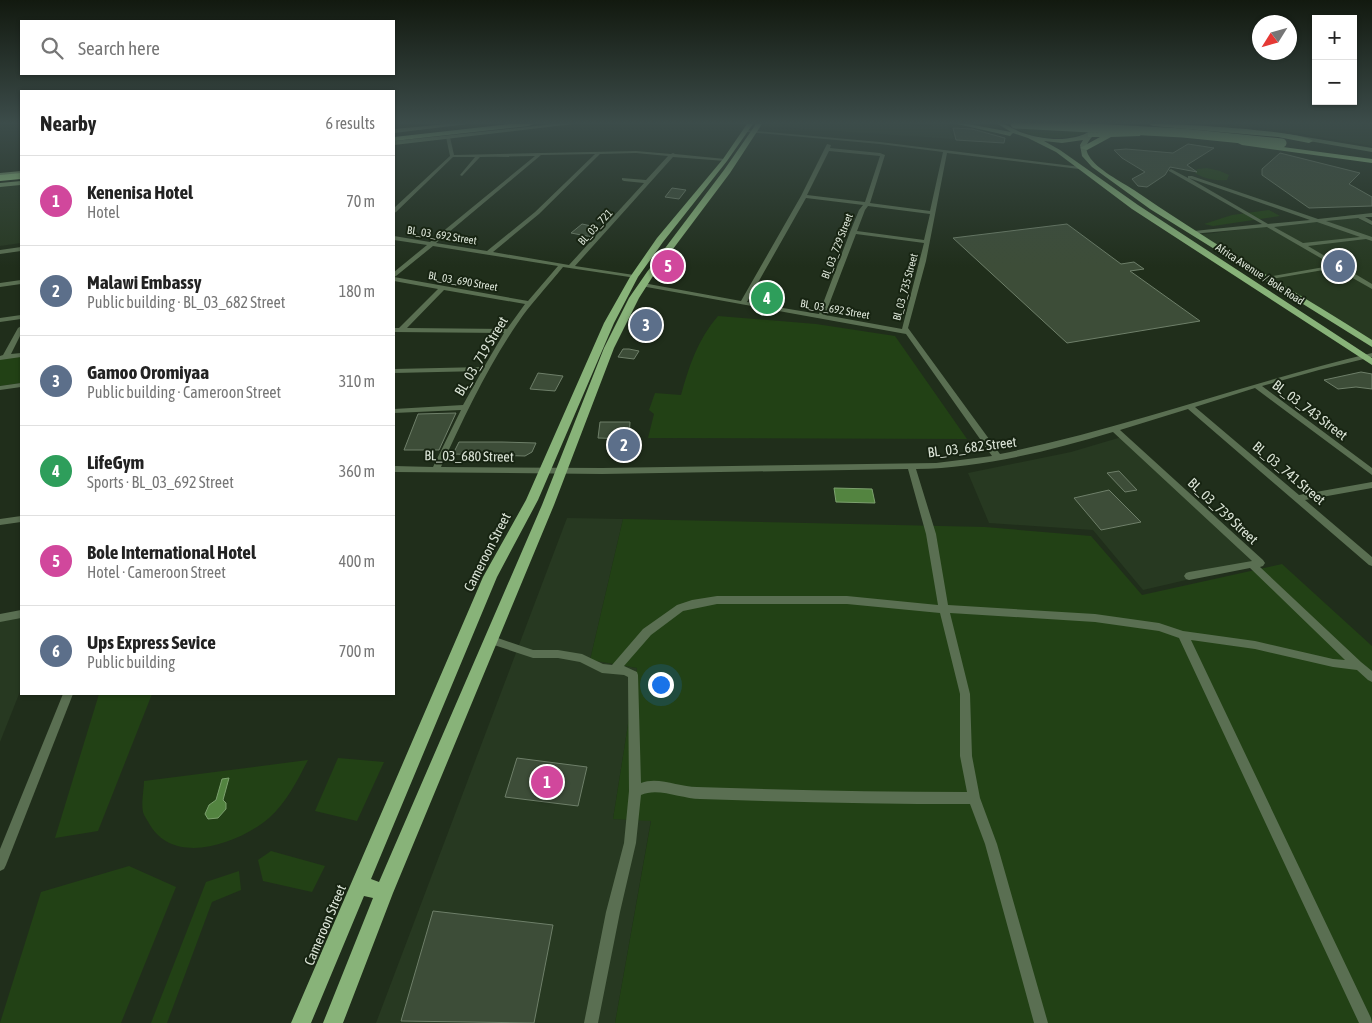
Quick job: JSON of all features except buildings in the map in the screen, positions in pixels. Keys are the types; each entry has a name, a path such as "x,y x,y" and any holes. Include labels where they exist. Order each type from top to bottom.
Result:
{"highway":[{"path":"0,180 20,178"}],"main road":[{"name":"Cameroon Street","path":"301,1023 490,577 532,500 609,323 717,172"},
{"name":"Cameroon Street","path":"666,242 718,172"},
{"name":"Africa Avenue / Bole Road","path":"1084,172 1135,208 1369,358"},
{"name":"Africa Avenue / Bole Road","path":"1102,172 1152,207 1372,344"},
{"name":"Cameroon Street","path":"333,1023 384,893 492,640 609,348 638,281"},
{"path":"360,885 384,893"}],"street":[{"path":"395,211 436,172"},
{"path":"395,276 430,244 518,172"},
{"path":"489,253 536,213 579,172"},
{"name":"BL_03_721","path":"570,267 657,172"},
{"path":"743,303 816,172"},
{"name":"Bl_03_729 Street","path":"821,317 853,232 863,208 868,204 877,172"},
{"name":"Bl_03_735 Street","path":"941,172 927,242 906,316 905,328 998,458"},
{"path":"1174,172 1338,266"},
{"path":"1174,172 1372,288"},
{"path":"1176,172 1372,238"},
{"path":"624,179 648,182"},
{"path":"804,196 932,213"},
{"path":"1194,233 1267,224 1372,215"},
{"path":"1358,216 1372,223"},
{"path":"1267,224 1338,266"},
{"path":"853,232 927,242"},
{"name":"BL_03_692 Street","path":"395,238 570,267 743,303 907,332"},
{"path":"1302,245 1372,238"},
{"path":"0,252 20,250"},
{"name":"BL_03_719 Street","path":"436,468 465,407 478,388 486,369 508,331 561,266"},
{"path":"1267,279 1338,266"},
{"name":"BL_03_690 Street","path":"395,277 442,288 529,303"},
{"path":"0,285 20,282"},
{"path":"397,330 442,288"},
{"path":"0,320 20,317"},
{"path":"3,357 20,330"},
{"path":"397,330 508,331"},
{"path":"3,357 20,355"},
{"name":"BL_03_682 Street","path":"544,470 911,466 998,458 1042,450 1257,386 1369,358"},
{"path":"395,371 486,369"},
{"path":"0,388 20,385"},
{"name":"BL_03_743 Street","path":"1257,386 1372,472"},
{"name":"BL_03_741 Street","path":"1189,406 1372,562"},
{"path":"395,411 465,407"},
{"name":"BL_03_739 Street","path":"1114,429 1260,564 1189,576"},
{"path":"911,466 931,534 944,609 965,694 966,756 974,798 991,844 1041,1023"},
{"name":"BL_03_680 Street","path":"395,469 544,470"},
{"path":"1297,498 1372,485"},
{"path":"0,523 20,519"},
{"path":"1252,565 1372,677"},
{"path":"614,670 647,632 680,608 702,601 847,600 944,609 1095,618 1159,627 1183,635 1255,645 1359,666"},
{"path":"0,618 20,614"},
{"path":"1183,635 1366,1023"},
{"path":"492,640 533,654 558,654 582,658 602,668 626,671 633,675 635,791 630,843 613,912 591,1023"},
{"path":"0,865 68,695"},
{"path":"635,791 645,787 690,794 763,794 855,798 974,798"}],"shaded area":[{"path":"1222,172 1229,175 1227,180 1218,180 1195,173"},
{"path":"20,185 20,243 0,246 0,187"},
{"path":"1269,210 1280,216 1213,226 1204,224 1232,215"},
{"path":"1352,215 1372,226 1372,343 1199,235"},
{"path":"757,291 783,297 777,306 750,300"},
{"path":"718,316 816,324 895,336 967,439 648,438 654,414 649,410 655,393 681,395 695,353 705,334"},
{"path":"20,354 20,383 0,386 0,357"},
{"path":"1125,436 1255,564 1143,590 1093,530 989,523 968,473 1071,452"},
{"path":"834,488 872,489 875,503 836,502"},
{"path":"567,518 623,519 590,660 637,668 613,819 651,820 615,1023 376,1023"},
{"path":"623,519 985,527 1091,536 1142,595 1282,564 1372,646 1372,1023 615,1023 651,821 613,819 637,668 590,660"},
{"path":"20,615 20,692 0,742 0,619"},
{"path":"99,695 152,695 98,831 55,838"},
{"path":"338,758 384,762 357,821 315,811"},
{"path":"308,760 291,791 269,818 242,836 225,842 208,847 191,848 175,845 161,838 150,825 143,812 144,781"},
{"path":"229,778 223,800 226,803 226,809 218,818 208,819 205,814 209,805 216,800 222,779"},
{"path":"271,851 325,866 312,892 263,881 258,860"},
{"path":"129,866 176,887 121,1023 0,1023 41,892"},
{"path":"239,871 241,890 212,902 167,1023 151,1023 206,882"}],"place":[{"name":"Bole International Hotel","path":"668,266"},
{"name":"Ups Express Sevice","path":"1339,266"},
{"name":"LifeGym","path":"767,298"},
{"name":"Gamoo Oromiyaa","path":"646,325"},
{"name":"Malawi Embassy","path":"624,445"},
{"name":"Kenenisa Hotel","path":"547,782"}]}
